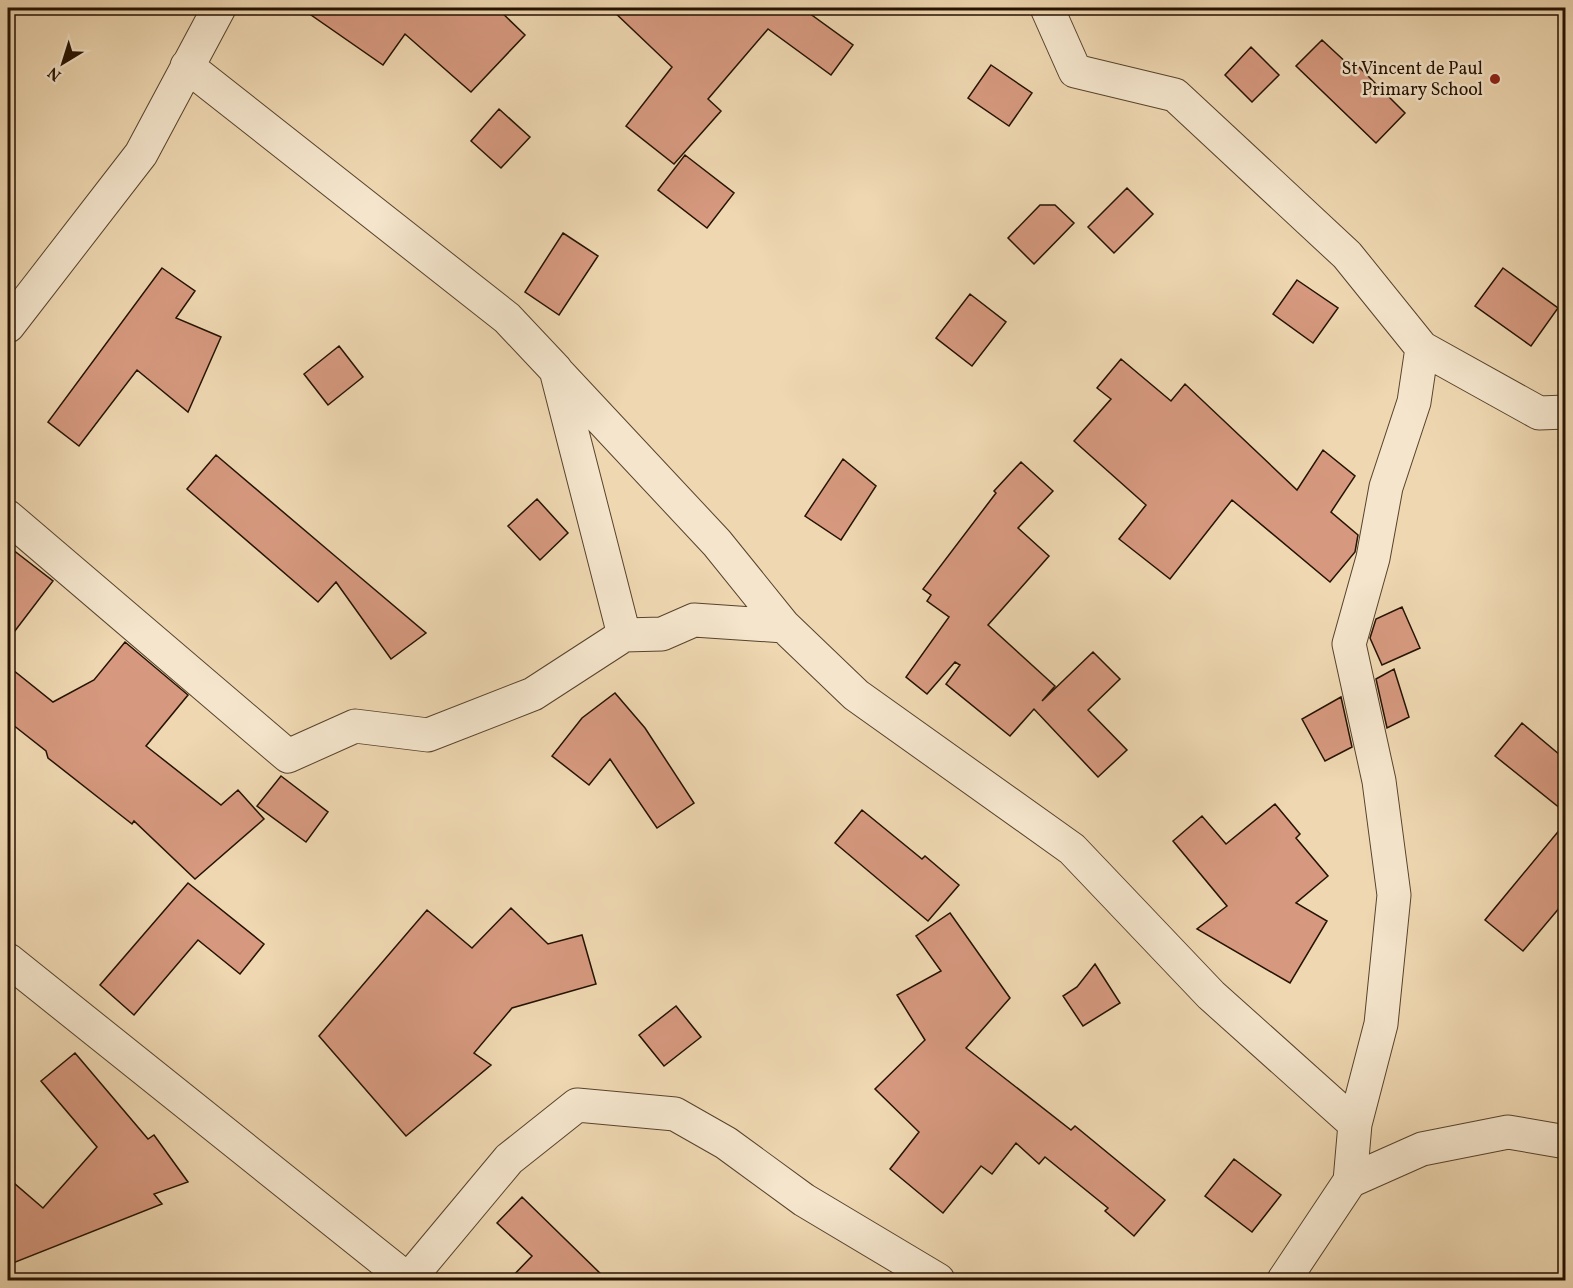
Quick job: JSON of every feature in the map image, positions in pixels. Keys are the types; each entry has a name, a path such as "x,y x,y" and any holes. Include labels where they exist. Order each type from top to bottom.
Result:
{"street":[{"path":"8,326 141,154 219,8"},
{"path":"1047,8 1075,71 1174,95 1347,255 1422,348 1539,413 1566,412"},
{"path":"187,66 431,255 507,318 717,543 784,626 856,695 1072,849 1211,995 1354,1124"},
{"path":"1284,1281 1350,1181 1354,1124 1381,1024 1394,895 1379,781 1349,644 1372,558 1386,487 1414,402 1422,348"},
{"path":"556,370 624,635"},
{"path":"8,517 288,756 355,726 428,735 533,694 624,635 662,634 694,620 784,626"},
{"path":"8,960 408,1281 509,1159 577,1105 675,1114 726,1143 804,1200 938,1281"},
{"path":"1350,1181 1422,1149 1508,1132 1566,1142"}],"building":[{"path":"301,8 497,8 525,35 471,92 405,34 383,65"},
{"path":"610,8 802,8 853,45 831,75 768,29 708,99 721,111 674,164 626,126 672,67"},
{"path":"1322,40 1350,66 1354,62 1405,113 1376,143 1296,66"},
{"path":"1251,47 1279,75 1252,102 1225,75"},
{"path":"991,65 1032,93 1009,126 968,98"},
{"path":"499,109 530,137 501,168 471,141"},
{"path":"685,155 734,193 707,228 658,190"},
{"path":"1127,188 1153,214 1114,253 1088,227"},
{"path":"1040,205 1055,205 1074,223 1034,264 1008,238"},
{"path":"563,233 598,256 559,315 525,292"},
{"path":"162,268 195,291 176,318 221,337 188,412 137,370 79,446 48,422"},
{"path":"1503,268 1558,308 1531,346 1475,306"},
{"path":"1297,280 1338,308 1313,343 1273,314"},
{"path":"970,294 1006,322 972,366 936,338"},
{"path":"339,346 363,377 328,405 304,374"},
{"path":"1121,359 1171,401 1185,384 1297,490 1323,450 1355,476 1331,512 1358,535 1355,552 1330,582 1232,500 1170,579 1119,539 1146,505 1074,441 1111,399 1097,388"},
{"path":"216,455 426,633 391,659 336,582 318,602 187,489"},
{"path":"843,459 876,486 841,540 805,516"},
{"path":"1021,462 1053,491 1018,528 1049,556 988,625 1055,686 1042,701 1093,652 1120,679 1088,710 1127,750 1098,777 1034,709 1010,736 946,684 960,665 955,662 927,694 906,677 949,617 927,601 931,595 923,589 996,493 994,491"},
{"path":"537,499 568,533 540,560 508,526"},
{"path":"8,546 53,581 8,640"},
{"path":"1402,607 1420,648 1382,665 1370,638 1376,619"},
{"path":"125,642 188,695 146,746 221,805 238,790 264,819 195,879 134,821 132,824 48,758 46,751 8,721 8,666 53,702 94,680"},
{"path":"1394,669 1409,717 1387,728 1376,679"},
{"path":"615,693 645,728 694,803 657,828 610,759 589,785 552,756 582,718"},
{"path":"1341,697 1352,747 1325,761 1302,719"},
{"path":"1522,723 1566,760 1566,813 1495,756"},
{"path":"281,776 328,812 306,842 257,806"},
{"path":"1275,804 1300,834 1296,838 1328,876 1296,903 1327,921 1290,983 1197,929 1227,906 1173,841 1202,816 1226,844"},
{"path":"862,810 922,859 925,856 959,885 928,921 835,843"},
{"path":"1566,822 1566,900 1523,951 1485,920"},
{"path":"188,883 264,944 240,974 198,940 134,1015 100,985"},
{"path":"511,908 548,944 582,935 596,984 512,1008 474,1053 491,1065 406,1136 319,1036 427,910 472,948"},
{"path":"950,913 1010,998 966,1048 1071,1130 1075,1126 1165,1200 1134,1236 1105,1211 1108,1208 1045,1157 1039,1164 1016,1143 992,1174 981,1166 943,1213 890,1169 919,1132 875,1089 925,1040 897,995 941,971 916,936"},
{"path":"1095,964 1120,1003 1083,1026 1063,996 1077,987"},
{"path":"676,1006 701,1037 664,1066 639,1035"},
{"path":"75,1053 148,1139 154,1135 188,1182 154,1194 162,1204 8,1265 8,1178 43,1208 97,1147 41,1081"},
{"path":"1234,1159 1281,1195 1252,1232 1205,1196"},
{"path":"522,1197 608,1281 508,1281 532,1256 497,1223"}],"place":[{"name":"St Vincent de Paul Primary School","path":"1495,79"}]}
